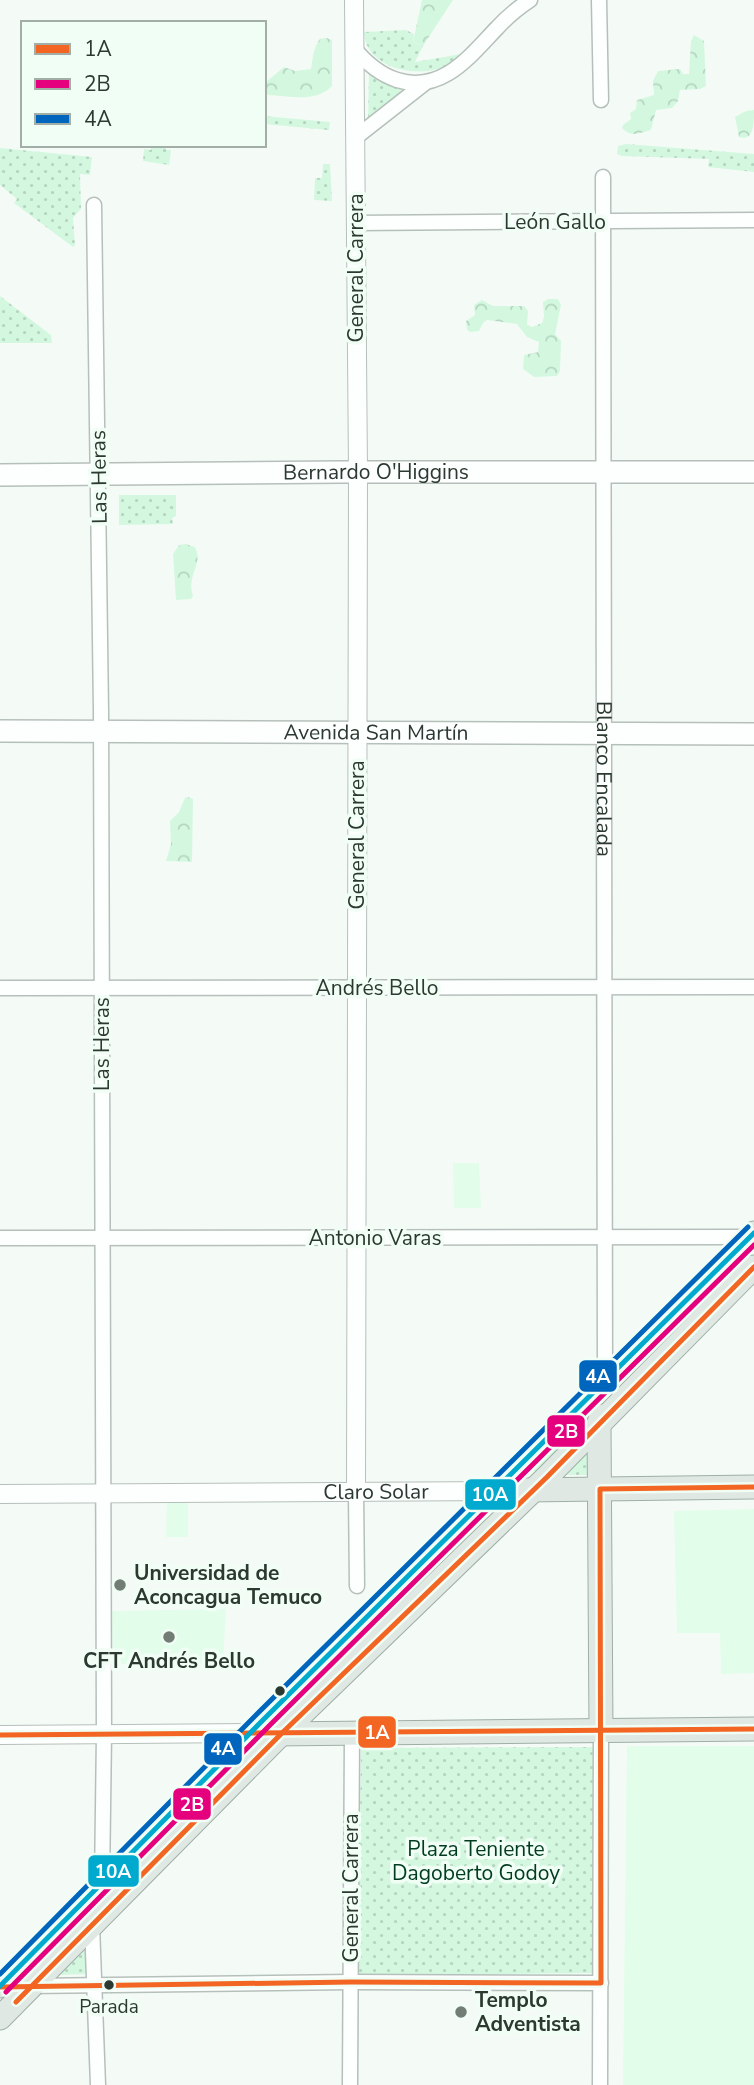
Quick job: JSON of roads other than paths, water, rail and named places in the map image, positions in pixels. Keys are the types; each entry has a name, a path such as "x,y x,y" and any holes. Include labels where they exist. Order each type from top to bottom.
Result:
{"main road":[{"name":"Bernardo O'Higgins","path":"0,475 754,472"},
{"name":"Avenida San Martín","path":"0,731 754,734"},
{"path":"0,1986 250,1733 752,1235"},
{"path":"0,2018 281,1734 533,1489 754,1267"},
{"path":"601,1731 599,1423 611,1390 627,1359"},
{"name":"Claro Solar","path":"495,1491 754,1488"},
{"path":"250,1733 754,1729"}],"street":[{"name":"General Carrera","path":"354,0 358,472 357,1586"},
{"path":"355,138 425,83 459,66 498,26 530,0"},
{"path":"599,0 601,100"},
{"path":"354,48 368,63 385,75 404,82 425,83"},
{"name":"Blanco Encalada","path":"603,177 606,1381"},
{"name":"Las Heras","path":"94,205 101,732 104,1734 102,1882"},
{"name":"León Gallo","path":"356,223 754,220"},
{"name":"Andrés Bello","path":"0,988 754,988"},
{"name":"Antonio Varas","path":"0,1238 752,1235"},
{"name":"Claro Solar","path":"0,1494 495,1491"},
{"path":"600,2085 601,1731"},
{"path":"0,1735 250,1733"},
{"name":"General Carrera","path":"350,2085 352,1734"},
{"path":"92,1925 98,2085"},
{"path":"0,1986 351,1982 601,1983"}],"place":[{"name":"Universidad de Aconcagua Temuco","path":"120,1585"},
{"name":"CFT Andrés Bello","path":"169,1637"},
{"name":"Parada","path":"109,1985"},
{"name":"Templo Adventista","path":"461,2012"}],"park label":[{"name":"Plaza Teniente Dagoberto Godoy","path":"476,1861"}]}
